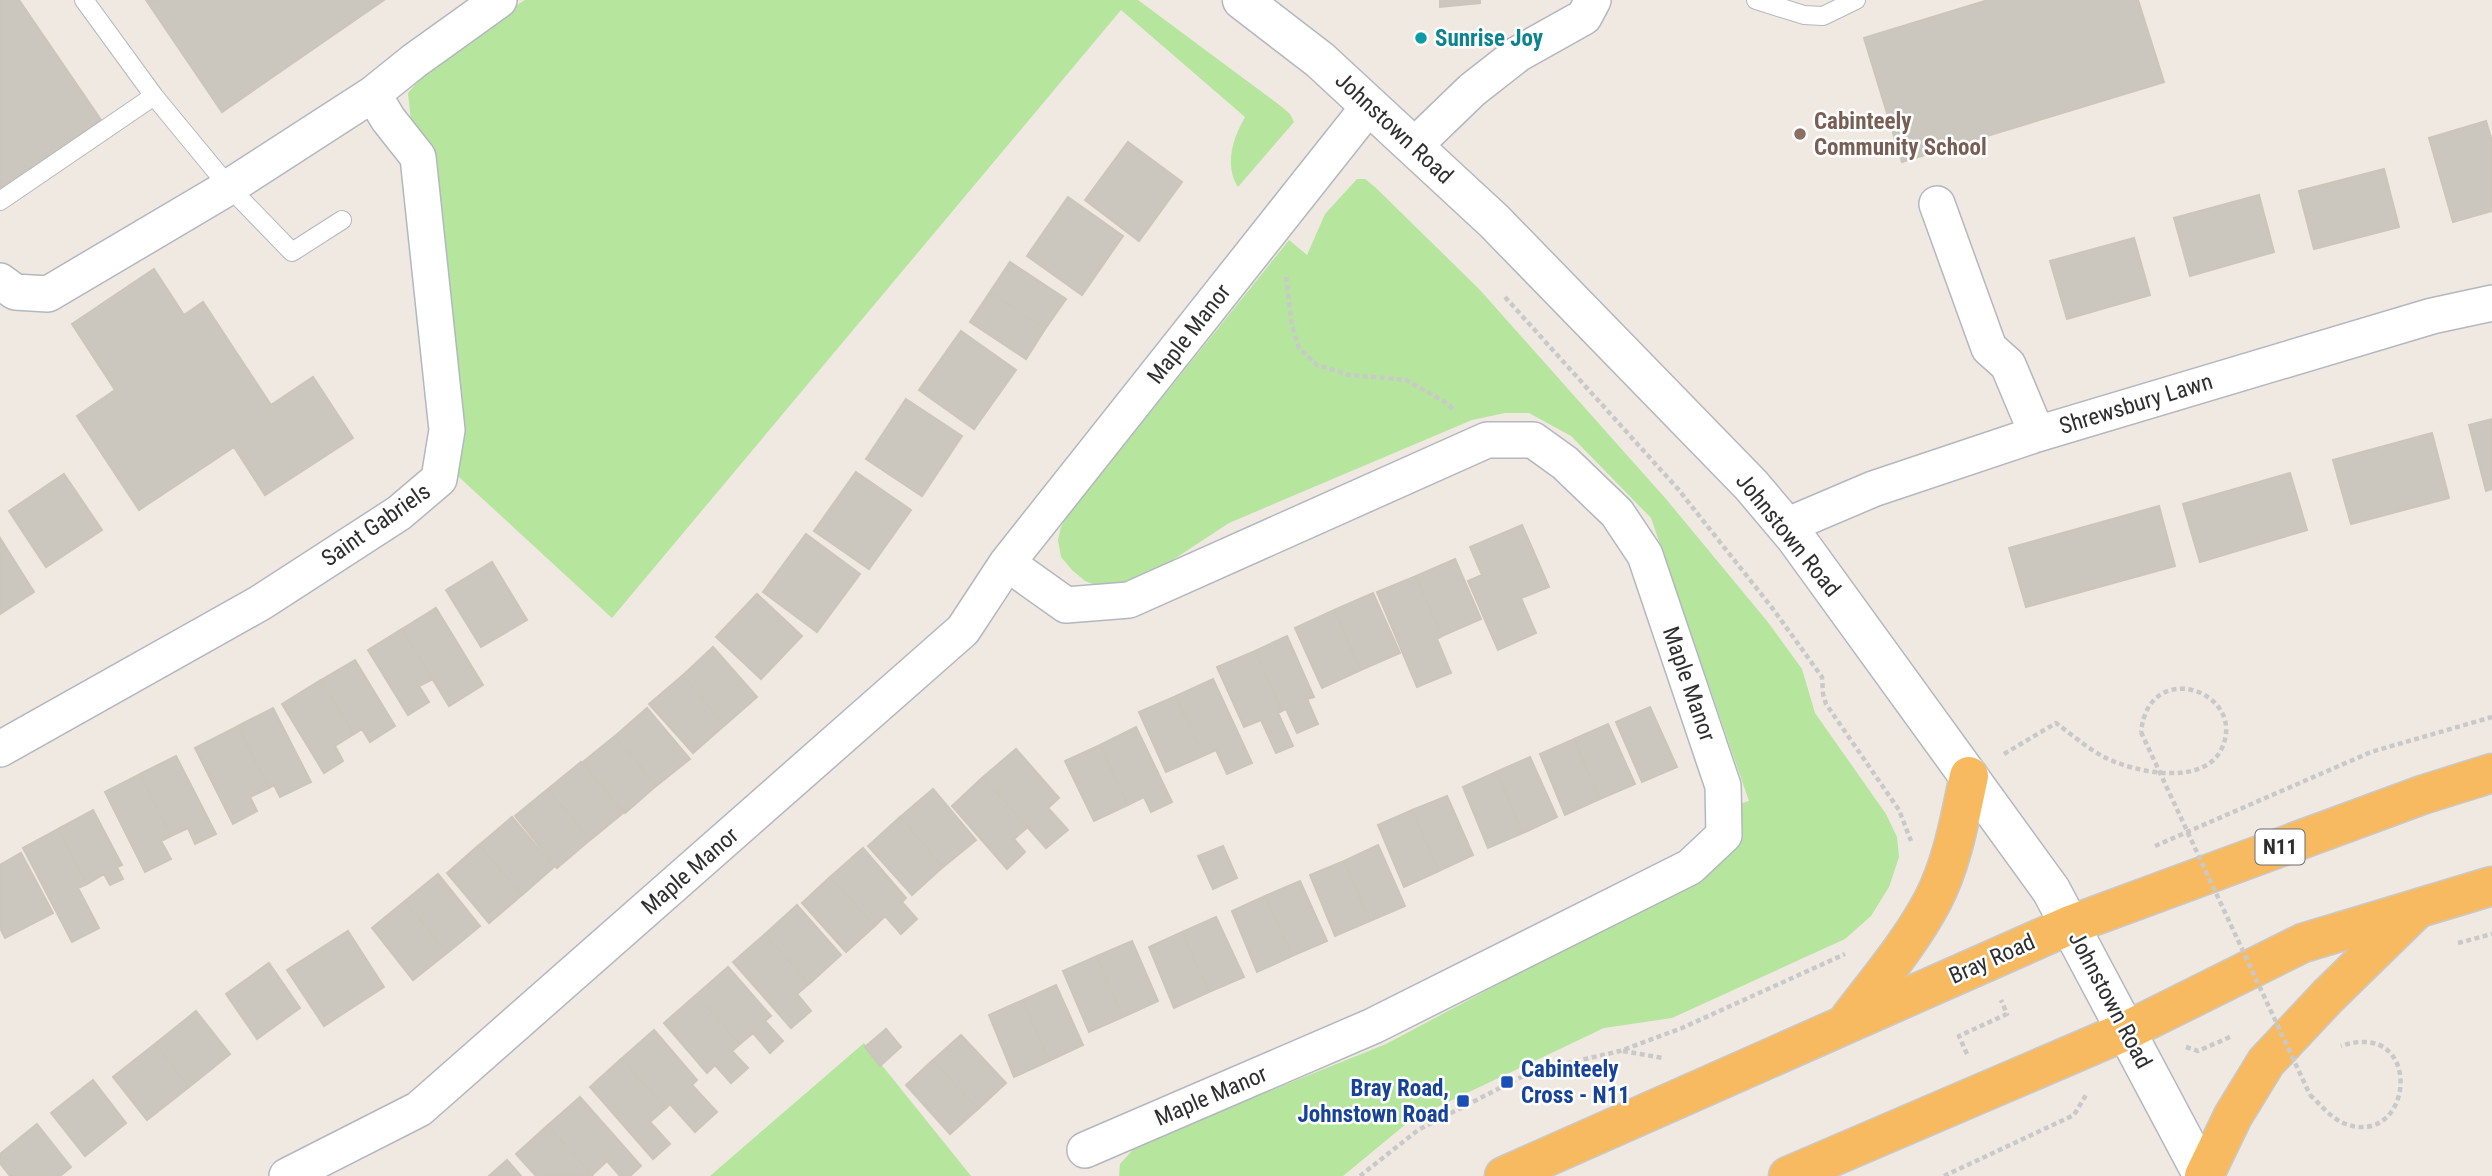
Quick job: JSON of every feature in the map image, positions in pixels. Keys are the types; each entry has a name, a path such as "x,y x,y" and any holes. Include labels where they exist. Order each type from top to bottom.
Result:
{"highway":[{"name":"Bray Road","path":"1504,1176 2070,925 2422,795 2492,773"},
{"path":"1845,1024 1918,926 1934,897 1956,838 1969,776"},
{"path":"1788,1176 2126,1031 2303,943 2492,886"},
{"path":"2204,1176 2233,1116 2266,1062 2328,996 2418,908"}],"street":[{"path":"0,281 15,292 48,295 229,187 373,94 499,0"},
{"name":"Johnstown Road","path":"1242,0 1320,60 1503,231 1751,485 1786,526 2051,890 2204,1176"},
{"path":"1414,146 1472,90 1518,54 1584,17 1593,0"},
{"name":"Saint Gabriels","path":"0,749 260,603 399,513 439,479 447,430 418,157 388,119 373,94"},
{"name":"Maple Manor","path":"287,1176 419,1109 963,630 1007,563 1370,105"},
{"path":"1937,204 1989,348 2007,365 2038,434"},
{"name":"Shrewsbury Lawn","path":"1786,526 1873,489 2038,434 2432,316 2492,303"},
{"name":"Maple Manor","path":"1007,563 1066,605 1129,600 1487,440 1533,440 1565,464 1617,513 1645,555 1723,786 1724,835 1690,867 1373,1026 1085,1150"}],"lane":[{"path":"84,0 154,96 229,187 292,252 342,220"},
{"path":"1756,0 1804,15 1823,16 1856,0"},
{"path":"0,201 154,96"}],"path":[{"path":"1288,272 1285,281 1292,326 1299,348 1317,365 1350,375 1406,380 1445,402 1487,440"},
{"path":"1969,776 2056,723 2103,757 2142,771 2154,771 2165,772 2190,772 2203,768 2221,751 2224,742 2224,722 2214,701 2205,694 2193,689 2168,691 2158,696 2148,706 2142,719 2141,732 2158,770 2164,782 2188,832 2310,1095 2343,1123 2367,1125 2378,1123 2387,1117 2401,1093 2401,1075 2393,1057 2385,1050 2365,1041 2342,1045 2331,1052"},
{"path":"2150,848 2371,752 2492,717"},
{"path":"1969,1058 1959,1036 2007,1014 2000,997"},
{"path":"2292,1076 2301,1070"},
{"path":"1944,1176 2074,1115 2087,1094"}],"green space":[{"path":"525,0 1138,0 1282,107 1294,122 1238,187 1231,161 1237,134 1245,117 1121,10 612,618 448,467 408,93 443,52"},
{"path":"1357,179 1365,179 1375,187 1479,289 1666,499 1767,621 1802,669 1815,713 1886,814 1897,837 1899,857 1889,887 1871,916 1845,939 1672,1018 1604,1028 1412,1119 1343,1176 1119,1176 1120,1164 1138,1144 1386,1044 1687,884 1739,804 1749,801 1651,518 1571,436 1529,413 1505,413 1472,420 1229,523 1130,588 1101,587 1085,581 1061,557 1058,540 1067,516 1289,240 1307,255 1325,214"},
{"path":"864,1043 971,1176 710,1176"}],"building":[{"path":"0,0 19,0 101,120 0,188"},
{"path":"146,0 384,0 222,112"},
{"path":"1440,0 1480,0 1480,3 1440,7"},
{"path":"1988,0 2138,0 2164,82 1902,162 1864,38"},
{"path":"2486,121 2492,141 2492,211 2453,222 2429,138"},
{"path":"1128,142 1182,182 1139,241 1085,200"},
{"path":"2384,169 2399,227 2314,249 2299,191"},
{"path":"2259,195 2274,252 2190,276 2174,218"},
{"path":"1068,197 1123,236 1082,295 1027,256"},
{"path":"2134,238 2150,295 2067,319 2050,261"},
{"path":"1010,262 1066,299 1045,329 990,292"},
{"path":"154,269 184,315 203,302 271,405 313,377 353,438 265,495 234,447 139,510 77,416 115,390 72,324"},
{"path":"990,292 1045,329 1026,359 970,322"},
{"path":"961,331 1016,370 974,429 919,390"},
{"path":"906,399 962,436 922,496 866,459"},
{"path":"2492,419 2492,489 2486,491 2469,425"},
{"path":"2432,433 2449,498 2351,524 2333,460"},
{"path":"856,472 911,510 869,569 814,531"},
{"path":"2290,473 2307,530 2200,562 2183,504"},
{"path":"64,474 102,530 46,567 9,511"},
{"path":"2159,506 2175,566 2026,607 2009,548"},
{"path":"1522,525 1549,587 1521,598 1536,633 1498,650 1468,581 1482,575 1470,547"},
{"path":"806,534 860,574 817,632 763,592"},
{"path":"0,538 34,592 0,614"},
{"path":"1455,559 1481,619 1442,636 1416,576"},
{"path":"492,562 527,620 481,647 446,590"},
{"path":"1416,576 1442,636 1437,639 1451,673 1417,687 1377,592"},
{"path":"1373,593 1400,653 1361,670 1334,610"},
{"path":"757,594 802,636 761,679 716,637"},
{"path":"436,608 483,685 449,706 402,629"},
{"path":"1334,610 1361,670 1322,688 1295,628"},
{"path":"402,629 433,679 419,686 429,702 408,715 368,650"},
{"path":"1287,636 1314,697 1307,699 1318,724 1297,733 1286,709 1282,711 1255,651"},
{"path":"713,647 757,697 725,725 682,676"},
{"path":"1255,651 1282,711 1278,713 1293,746 1276,753 1261,720 1244,727 1217,667"},
{"path":"355,660 395,726 370,742 362,729 354,734 321,680"},
{"path":"682,676 725,725 693,753 649,704"},
{"path":"1213,679 1252,763 1227,774 1216,750 1203,756 1176,696"},
{"path":"321,680 354,734 335,746 343,761 324,773 282,704"},
{"path":"1176,696 1203,756 1166,772 1139,712"},
{"path":"1650,707 1677,767 1642,782 1616,722"},
{"path":"273,708 311,782 280,797 274,785 269,788 238,726"},
{"path":"647,708 690,759 656,786 615,736"},
{"path":"1608,724 1635,784 1600,799 1574,739"},
{"path":"238,726 269,788 250,797 257,811 233,824 195,748"},
{"path":"1136,727 1172,802 1151,812 1144,797 1128,805 1100,745"},
{"path":"615,736 656,786 625,813 583,762"},
{"path":"1574,739 1600,799 1565,815 1540,754"},
{"path":"1100,745 1128,805 1094,821 1065,761"},
{"path":"1016,749 1059,798 1048,808 1068,830 1046,848 983,777"},
{"path":"176,756 216,834 195,844 188,828 171,836 140,774"},
{"path":"1530,757 1557,817 1523,833 1496,772"},
{"path":"581,762 623,813 590,840 548,789"},
{"path":"1496,772 1523,833 1488,848 1463,787"},
{"path":"140,774 171,836 161,841 171,859 145,872 105,792"},
{"path":"983,777 1028,827 1014,839 1025,852 1007,869 952,806"},
{"path":"548,789 590,840 557,868 515,816"},
{"path":"933,789 976,840 943,867 900,817"},
{"path":"1447,796 1473,855 1439,871 1412,810"},
{"path":"93,810 122,865 117,867 123,879 110,885 104,874 87,884 58,829"},
{"path":"1412,810 1439,871 1404,887 1378,825"},
{"path":"512,817 554,867 522,895 479,845"},
{"path":"900,817 943,867 912,895 868,846"},
{"path":"58,829 87,884 78,888 99,928 72,942 23,848"},
{"path":"479,845 522,895 489,923 447,873"},
{"path":"1378,845 1405,906 1370,921 1344,861"},
{"path":"1223,846 1237,878 1213,889 1198,856"},
{"path":"863,848 906,898 902,902 917,919 901,934 885,916 875,926 830,877"},
{"path":"21,853 53,913 5,938 0,928 0,865"},
{"path":"1344,861 1370,921 1335,936 1310,875"},
{"path":"438,874 480,926 447,953 405,901"},
{"path":"830,877 875,926 846,952 802,903"},
{"path":"1300,881 1327,941 1292,956 1265,896"},
{"path":"1265,896 1292,956 1257,972 1232,911"},
{"path":"405,901 447,953 413,980 372,928"},
{"path":"797,905 841,955 809,984 765,934"},
{"path":"1216,917 1244,977 1209,992 1182,932"},
{"path":"348,931 384,987 324,1026 287,970"},
{"path":"1182,932 1209,992 1174,1008 1149,947"},
{"path":"765,934 809,984 797,994 811,1011 791,1028 733,962"},
{"path":"1132,941 1158,1001 1123,1017 1097,956"},
{"path":"1097,956 1123,1017 1089,1032 1063,971"},
{"path":"269,963 300,1008 257,1039 226,994"},
{"path":"728,967 771,1016 765,1021 783,1041 770,1053 753,1033 740,1044 696,995"},
{"path":"1056,985 1083,1045 1049,1061 1023,1000"},
{"path":"696,995 740,1044 732,1051 748,1068 731,1083 715,1065 707,1073 664,1023"},
{"path":"1023,1000 1049,1061 1014,1077 989,1015"},
{"path":"196,1011 230,1054 189,1087 155,1044"},
{"path":"886,1029 901,1047 880,1066 865,1047"},
{"path":"654,1030 697,1080 692,1085 717,1112 695,1132 670,1104 666,1108 621,1059"},
{"path":"961,1035 1006,1083 978,1109 933,1060"},
{"path":"155,1044 189,1087 147,1120 113,1077"},
{"path":"621,1059 666,1108 650,1122 670,1144 653,1159 590,1087"},
{"path":"933,1060 978,1109 950,1134 906,1085"},
{"path":"93,1080 126,1123 85,1156 51,1113"},
{"path":"580,1097 641,1166 630,1176 620,1176 607,1161 592,1175 548,1125"},
{"path":"37,1124 71,1167 60,1176 10,1176 0,1163 0,1154"},
{"path":"548,1125 592,1175 536,1176 516,1154"},
{"path":"507,1160 521,1176 489,1176"}],"place":[{"name":"Sunrise Joy","path":"1421,38"},
{"name":"Cabinteely Community School","path":"1800,134"},
{"name":"Cabinteely Cross - N11","path":"1507,1082"},
{"name":"Bray Road, Johnstown Road","path":"1463,1101"}]}
